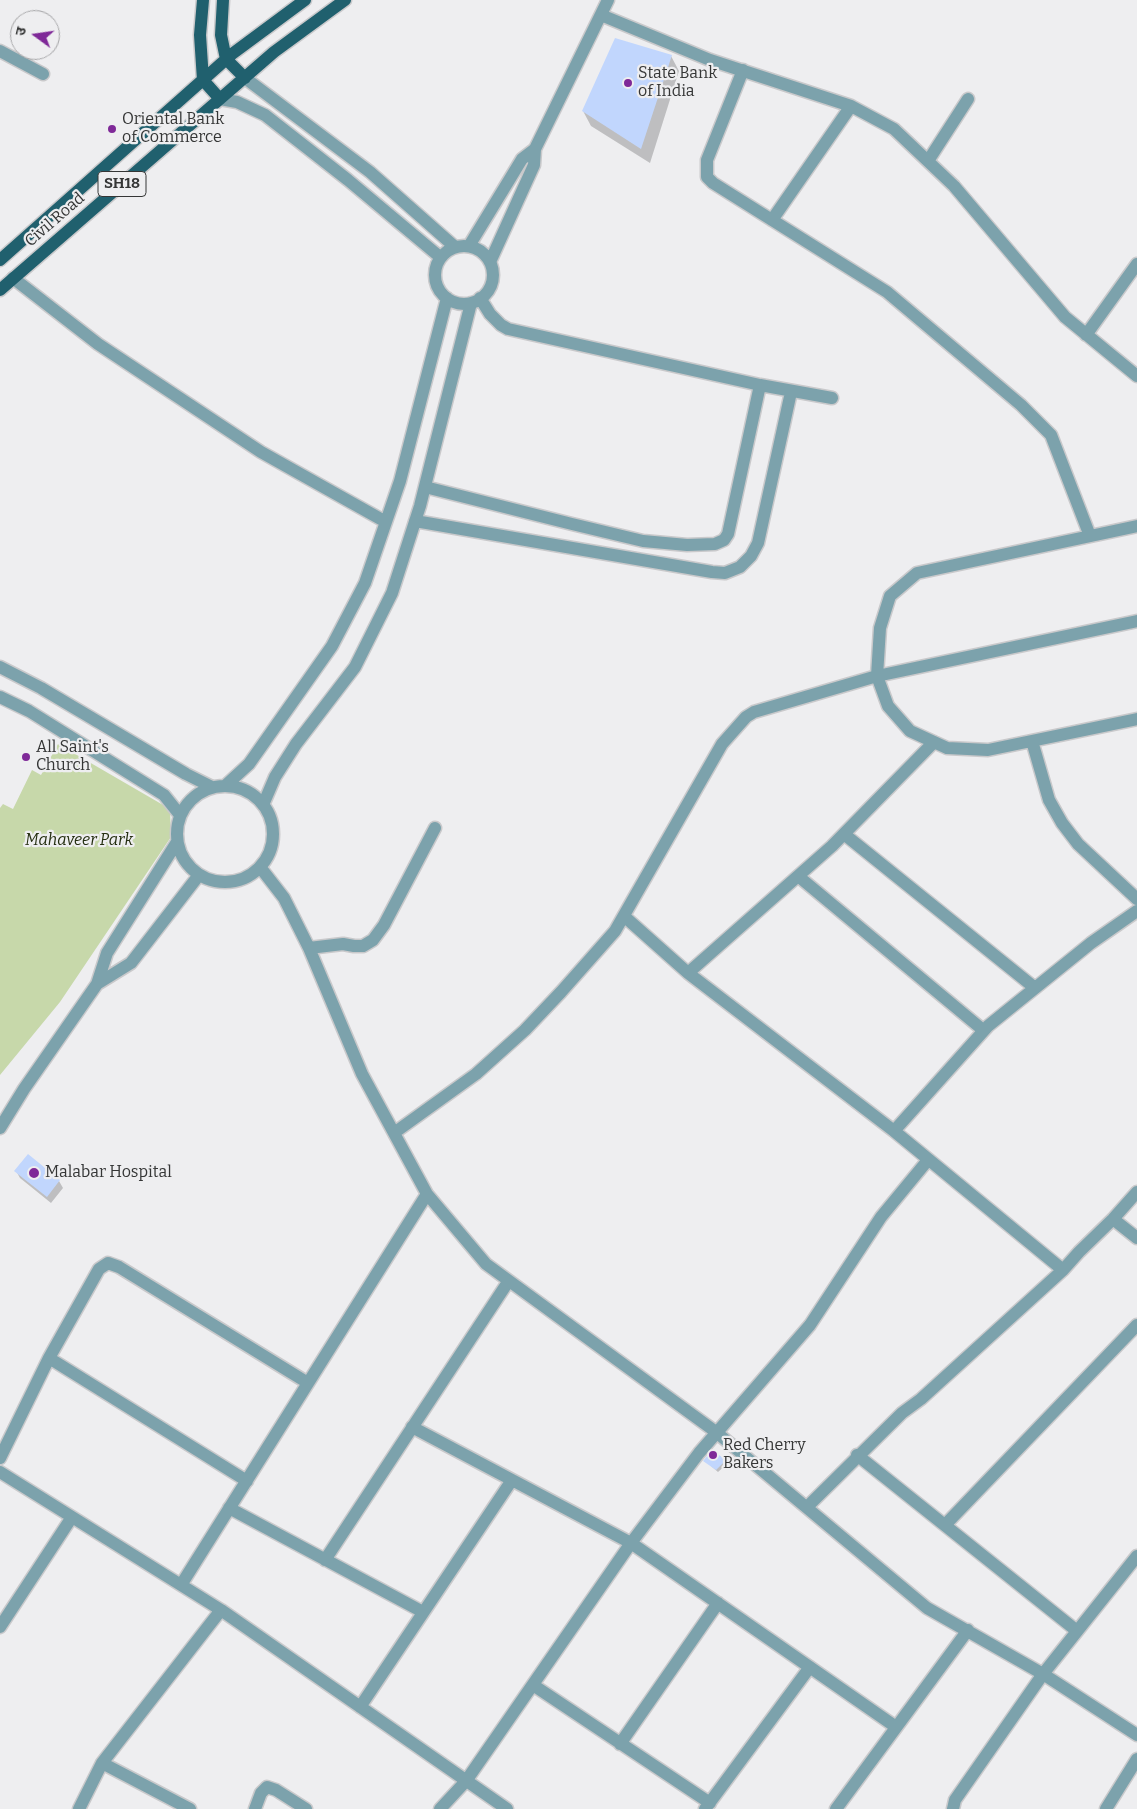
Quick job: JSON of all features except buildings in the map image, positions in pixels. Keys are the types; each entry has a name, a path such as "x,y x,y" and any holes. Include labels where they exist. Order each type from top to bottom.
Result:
{"main road":[{"path":"204,0 200,35 203,80 220,99"},
{"path":"223,0 221,35 226,59 245,78"},
{"name":"Civil Road","path":"0,260 226,59 305,0"},
{"name":"Civil Road","path":"0,290 274,52 346,0"}],"street":[{"path":"490,262 534,165 535,149 608,0"},
{"path":"601,15 710,60 851,106 894,128 954,186 1065,317 1136,373"},
{"path":"0,51 43,74"},
{"path":"743,70 707,160 707,177 887,292 1021,405 1052,435 1090,536"},
{"path":"245,78 370,172 455,246"},
{"path":"220,99 237,102 266,116 348,180 440,258"},
{"path":"928,162 968,99"},
{"path":"772,220 851,106"},
{"path":"469,246 522,159 535,149"},
{"path":"455,246 469,246 482,252 490,262 493,271 491,285 484,296 475,301 455,303 447,298 436,283 436,268 440,258 455,246"},
{"path":"1086,335 1137,264"},
{"path":"12,278 98,344 261,452 386,522"},
{"path":"218,787 249,764 332,646 365,583 400,481 447,298"},
{"path":"475,301 500,325 508,329 791,392 832,398"},
{"path":"263,805 275,777 296,744 355,667 392,593 425,487 475,301"},
{"path":"425,487 643,541 687,546 715,544 724,540 728,534 760,385"},
{"path":"415,521 725,573 740,567 751,556 758,542 791,392"},
{"path":"1137,526 917,573 890,596 880,628 877,676 888,706 910,731 947,748 988,750 1137,719"},
{"path":"394,1133 476,1074 525,1030 562,992 616,931 722,744 746,717 754,712 877,676 1137,621"},
{"path":"0,667 41,688 177,769 218,787"},
{"path":"0,696 29,711 164,795 180,815"},
{"path":"1032,741 1049,800 1062,823 1078,844 1137,899"},
{"path":"688,973 844,834 934,742"},
{"path":"0,1128 24,1089 97,984 107,953 177,842 180,815 188,802 200,792 218,787 238,788 252,794 263,805 272,825 271,848 260,867 242,879 220,882 199,875 184,861 177,842"},
{"path":"309,948 343,944 363,946 373,940 384,925 435,828"},
{"path":"844,834 1035,988"},
{"path":"260,867 284,898 309,948 362,1074 427,1194 486,1264 508,1282 716,1432 927,1608 1043,1674 1137,1735"},
{"path":"97,984 131,963 199,875"},
{"path":"798,876 983,1030"},
{"path":"894,1131 983,1030 1091,943 1137,911"},
{"path":"625,917 688,973 894,1131 1063,1270"},
{"path":"440,1809 466,1781 632,1543 716,1432 810,1325 881,1217 928,1160"},
{"path":"807,1507 902,1413 921,1399 1063,1270 1137,1192"},
{"path":"181,1585 427,1194"},
{"path":"1113,1219 1137,1238"},
{"path":"0,1458 49,1358 100,1269 108,1264 112,1264 308,1383"},
{"path":"326,1560 508,1282"},
{"path":"945,1525 1137,1325"},
{"path":"49,1358 247,1481"},
{"path":"412,1427 632,1543 896,1727"},
{"path":"858,1455 1077,1631"},
{"path":"0,1472 221,1610 507,1809"},
{"path":"360,1707 512,1480"},
{"path":"229,1508 423,1612"},
{"path":"0,1627 72,1517"},
{"path":"953,1809 955,1800 1043,1674 1136,1560"},
{"path":"620,1744 718,1603"},
{"path":"79,1809 102,1763 221,1610"},
{"path":"836,1809 968,1630"},
{"path":"533,1685 708,1806 810,1667"},
{"path":"1106,1809 1137,1759"},
{"path":"102,1763 190,1809"},
{"path":"255,1809 261,1793 267,1787 276,1790 306,1809"}],"green space":[{"name":"Mahaveer Park","path":"58,744 170,809 171,837 60,1002 0,1075 0,808 3,804 13,809 32,770 41,775"}],"place":[{"name":"State Bank of India","path":"628,83"},
{"name":"Oriental Bank of Commerce","path":"112,129"},
{"name":"All Saint's Church","path":"26,757"},
{"name":"Malabar Hospital","path":"34,1173"},
{"name":"Red Cherry Bakers","path":"713,1455"}]}
